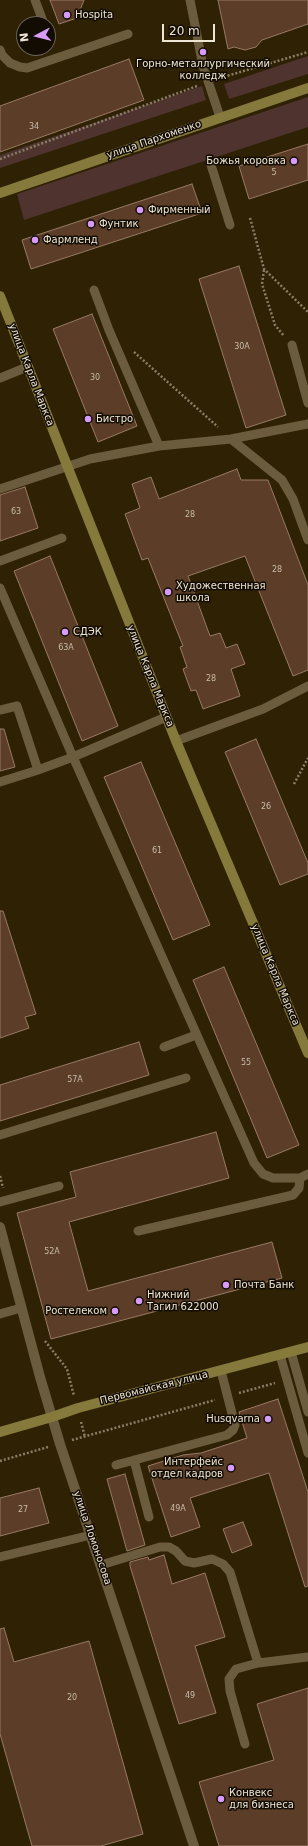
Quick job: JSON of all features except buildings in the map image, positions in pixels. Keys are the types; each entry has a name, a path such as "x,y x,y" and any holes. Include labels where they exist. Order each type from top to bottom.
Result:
{"street":[{"name":"улица Пархоменко","path":"0,193 308,88"},
{"name":"улица Карла Маркса","path":"0,296 166,717 308,1053"},
{"name":"улица Ломоносова","path":"0,1227 21,1308 60,1444 194,1846"},
{"name":"Первомайская улица","path":"0,1432 78,1408 308,1347"}],"lane":[{"path":"35,0 41,16"},
{"path":"190,0 203,66 220,117"},
{"path":"0,50 2,55 10,63 27,68 128,34"},
{"path":"211,165 230,225"},
{"path":"94,290 109,330 159,446"},
{"path":"292,345 308,403"},
{"path":"0,378 27,367"},
{"path":"0,489 36,476 67,468 90,459 159,446 231,439 308,424"},
{"path":"231,439 282,480 293,499 308,540"},
{"path":"0,561 62,538"},
{"path":"0,588 73,757 254,1163 263,1174 272,1178 304,1176 299,1188 293,1195 138,1231"},
{"path":"176,741 263,708 308,686"},
{"path":"0,710 17,706 38,770"},
{"path":"0,782 73,757 166,717"},
{"path":"164,1047 196,1035"},
{"path":"0,1135 186,1078"},
{"path":"3,1202 59,1186"},
{"path":"0,1314 21,1308"},
{"path":"291,1352 308,1412"},
{"path":"280,1355 308,1453"},
{"path":"116,1465 227,1435 233,1430 235,1425 221,1371"},
{"path":"134,1460 149,1517"},
{"path":"0,1557 91,1535"},
{"path":"101,1565 160,1547 169,1547 176,1551 185,1561 194,1563 212,1559 218,1561 230,1572 258,1663"},
{"path":"245,1744 230,1690 229,1679 236,1669 258,1663 308,1657"}],"path":[{"path":"0,159 209,82 308,52"},
{"path":"250,218 264,269 262,284 275,325 292,345"},
{"path":"264,269 308,312"},
{"path":"132,351 231,439"},
{"path":"294,784 308,758"},
{"path":"0,1176 3,1202"},
{"path":"43,1334 45,1341 67,1369 85,1436"},
{"path":"0,1461 288,1379"}],"shaded area":[{"path":"308,56 308,74 229,99 224,84"},
{"path":"202,86 206,100 0,168 0,155"},
{"path":"308,97 308,127 24,220 17,194"}],"place":[{"name":"Hospita","path":"67,15"},
{"name":"Горно-металлургический колледж","path":"203,52"},
{"name":"Божья коровка","path":"294,161"},
{"name":"Фирменный","path":"140,210"},
{"name":"Фунтик","path":"91,224"},
{"name":"Фармленд","path":"35,240"},
{"name":"Бистро","path":"88,419"},
{"name":"Художественная школа","path":"168,592"},
{"name":"СДЭК","path":"65,632"},
{"name":"Почта Банк","path":"226,1285"},
{"name":"Нижний Тагил 622000","path":"139,1301"},
{"name":"Ростелеком","path":"115,1311"},
{"name":"Husqvarna","path":"268,1419"},
{"name":"Интерфейс отдел кадров","path":"231,1468"},
{"name":"Конвекс для бизнеса","path":"221,1799"}]}
